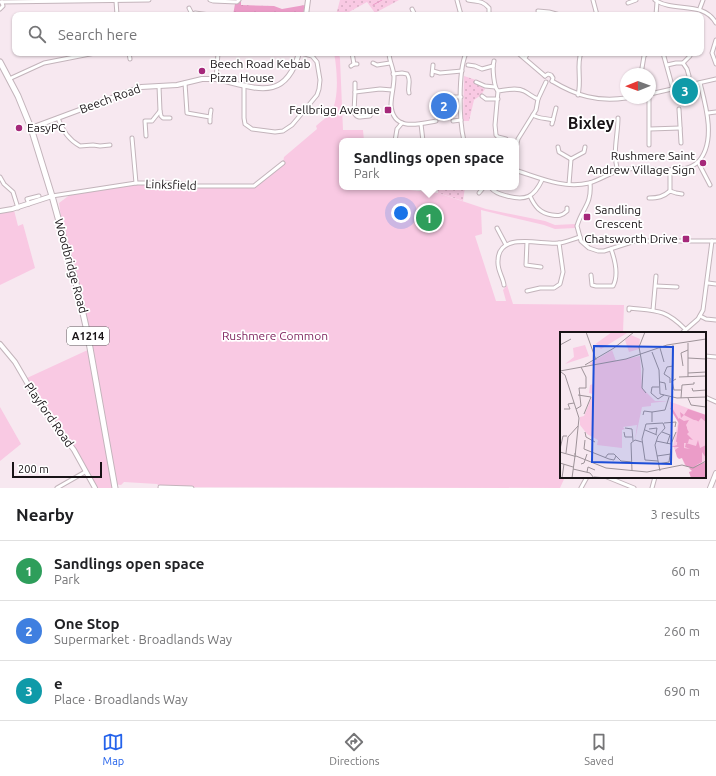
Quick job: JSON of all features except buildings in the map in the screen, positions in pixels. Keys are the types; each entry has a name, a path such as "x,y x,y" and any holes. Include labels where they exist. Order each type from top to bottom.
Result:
{"main road":[{"name":"Woodbridge Road","path":"0,62 20,101 31,128 52,196 84,315 115,481 115,488"}],"street":[{"path":"0,9 3,6 1,2 149,0"},
{"path":"210,0 237,2 239,0"},
{"path":"306,12 308,0"},
{"path":"457,0 460,12"},
{"path":"468,0 486,1 489,12"},
{"path":"593,0 596,12"},
{"path":"628,3 636,0"},
{"path":"670,0 670,5"},
{"path":"700,8 703,0"},
{"path":"116,1 117,12"},
{"path":"656,12 656,1 670,5 692,5 700,8 713,17 716,23"},
{"path":"189,8 190,12"},
{"path":"538,12 549,12"},
{"path":"716,40 712,53 716,64"},
{"path":"9,79 44,63 80,56"},
{"path":"216,79 218,56"},
{"name":"Beech Road","path":"31,128 137,88 176,85 202,79 216,79 266,89 278,85 290,74 299,56"},
{"path":"244,85 245,124 252,129 275,132 283,131 292,125 317,95 320,80 317,62 313,57 310,56"},
{"path":"352,56 354,65"},
{"path":"389,56 394,74 392,111 396,118 411,125 436,121"},
{"path":"464,138 461,120 461,97 462,72 465,56"},
{"path":"519,138 533,115 538,104 538,99 546,82 545,76 522,56"},
{"path":"578,95 580,79 580,56"},
{"path":"642,68 644,56"},
{"path":"664,56 673,89"},
{"path":"683,64 690,56"},
{"path":"494,62 495,87 498,91 495,125 496,135 500,138"},
{"path":"373,63 377,65 390,63"},
{"path":"667,65 676,63 683,64 687,69 689,76"},
{"path":"434,65 432,73 462,72"},
{"path":"468,65 482,69 493,66"},
{"path":"394,74 407,74 410,80 408,90"},
{"path":"545,76 548,74 551,75 553,78 552,81"},
{"path":"656,93 716,79"},
{"path":"546,82 552,81 578,95 606,100 620,99"},
{"path":"476,82 485,86 495,87"},
{"path":"185,83 187,113 210,117"},
{"path":"355,83 355,115 360,118 371,116"},
{"path":"519,172 542,180 569,184 590,183 618,171 633,169 684,169 698,162 703,157 709,144 710,129 708,113 700,83"},
{"path":"159,86 161,116 163,118 170,118"},
{"path":"355,92 380,89 392,90"},
{"path":"498,91 516,89 523,90 533,98 538,99"},
{"path":"482,96 486,99 498,99"},
{"path":"450,97 461,97"},
{"path":"649,104 649,145"},
{"path":"552,124 556,108"},
{"path":"679,109 681,143"},
{"path":"210,122 211,110"},
{"path":"146,136 145,122 152,121 160,111"},
{"path":"708,113 716,112"},
{"path":"533,115 538,118 553,120"},
{"path":"58,118 62,129 80,146 110,145"},
{"path":"618,118 616,163 618,171"},
{"path":"452,121 461,120"},
{"path":"395,138 397,129 402,122"},
{"path":"421,124 423,138"},
{"path":"650,129 680,128"},
{"path":"132,138 136,183"},
{"path":"558,147 560,152 571,159"},
{"path":"571,159 584,152 585,147"},
{"path":"569,184 571,159"},
{"path":"698,162 710,185"},
{"name":"Linksfield","path":"52,196 136,183 254,186 284,163"},
{"path":"649,198 658,198 666,195 670,191 670,170"},
{"path":"0,177 4,184 12,192 18,208"},
{"path":"492,190 494,192 514,198 525,198 538,190 542,180"},
{"path":"590,183 588,202 577,226 580,237 585,245 593,250 604,251 635,241 714,241 703,310 700,316 685,330 669,315 654,310 629,308 629,310"},
{"path":"670,191 682,194"},
{"path":"29,204 27,199 40,196"},
{"path":"0,211 18,208 52,196"},
{"path":"530,196 537,209 545,214 559,216 564,214 567,211 567,208"},
{"path":"497,228 506,245"},
{"path":"504,285 498,268 498,259 500,251 506,245 514,241 559,243 580,237"},
{"path":"528,242 526,265 541,266"},
{"path":"528,291 540,288 554,288 560,284 563,272 559,243"},
{"path":"591,275 592,285 612,286 615,278 615,263 611,249"},
{"path":"654,310 656,276"},
{"path":"708,283 716,284"},
{"path":"656,286 677,287"},
{"path":"700,316 706,319 716,320"},
{"name":"Playford Road","path":"0,344 17,366 39,404 74,450 95,488"},
{"path":"706,356 716,357"},
{"path":"706,397 716,402"},
{"path":"57,488 86,472"},
{"path":"710,488 716,473"},
{"path":"581,488 586,478"},
{"path":"609,478 634,488"},
{"path":"652,488 655,478"},
{"path":"160,487 192,488"}],"green space":[{"path":"340,0 399,0 377,12 374,12 367,2 349,12 337,12"},
{"path":"241,1 241,5 274,6 282,9 305,5 304,12 234,12 235,4 238,4"},
{"name":"Rushmere Common","path":"334,56 340,56 343,130 363,130 364,138 339,138 339,190 410,190 438,193 486,209 545,221 555,225 575,224 575,228 555,229 481,210 482,234 475,236 496,301 506,301 503,290 507,285 513,304 624,305 623,332 560,332 560,478 565,478 560,488 160,487 157,484 124,482 121,485 112,484 112,488 97,488 72,444 40,402 27,378 92,348 86,313 62,225 59,203 71,194 136,183 176,183 197,186 254,186 283,163 284,157 317,129 316,126 330,114 335,101 337,84"},
{"path":"464,76 476,80 475,83 485,89 481,95 474,100 469,121 463,121"},
{"path":"438,190 465,190 463,201 438,193"},
{"path":"14,210 18,226 23,224 35,268 0,285 0,213"},
{"path":"0,407 21,444 0,461"}],"waterway":[{"path":"373,5 382,0"}],"place":[{"name":"Beech Road Kebab Pizza House","path":"202,71"},
{"name":"e","path":"685,91"},
{"name":"One Stop","path":"444,106"},
{"name":"Fellbrigg Avenue","path":"388,110"},
{"name":"EasyPC","path":"19,128"},
{"name":"Rushmere Saint Andrew Village Sign","path":"703,163"},
{"name":"Sandling Crescent","path":"587,217"},
{"name":"Sandlings open space","path":"429,218"},
{"name":"Chatsworth Drive","path":"686,239"}],"district":[{"name":"Bixley","path":"591,123"}]}
